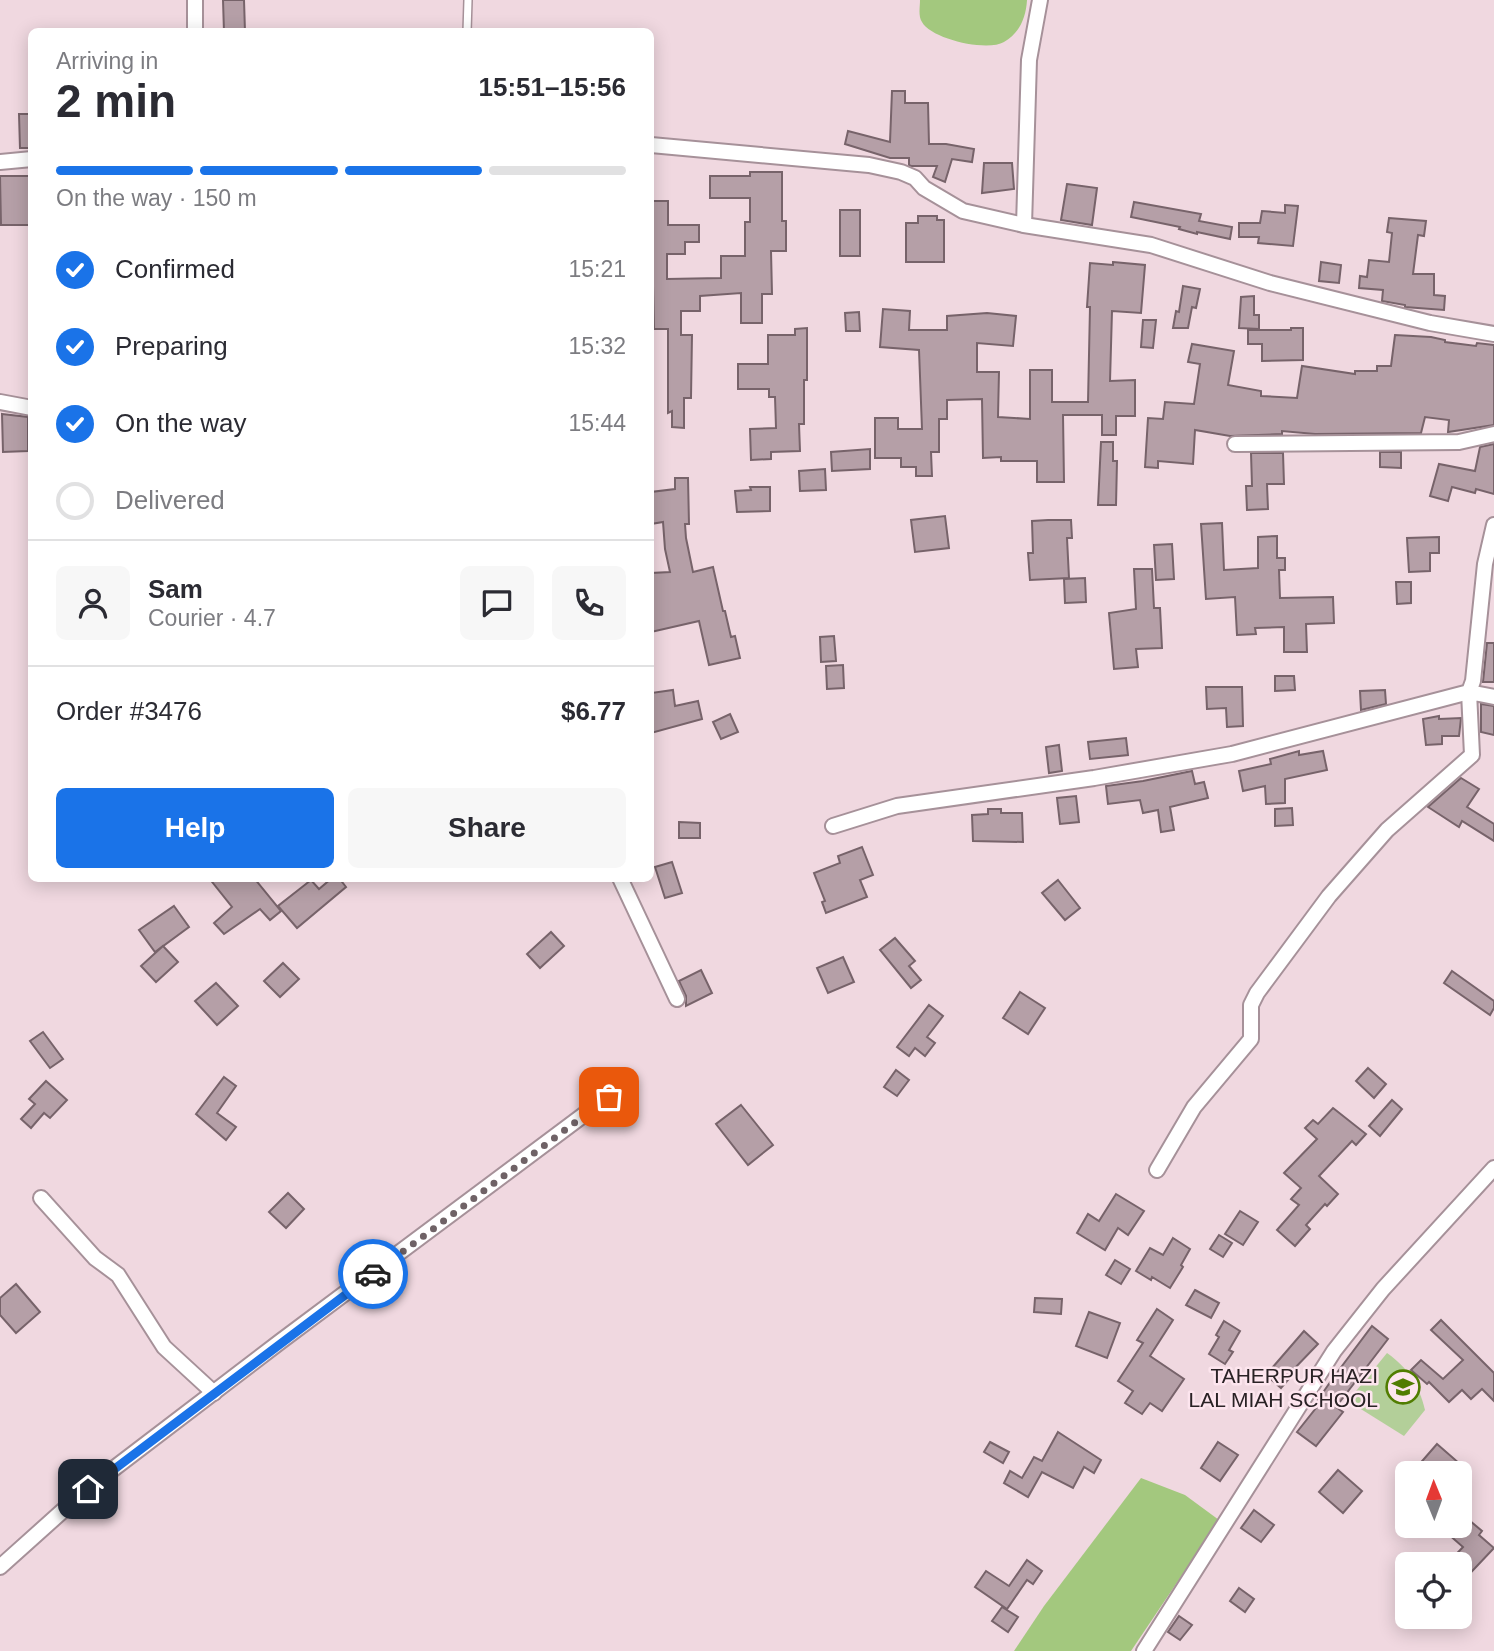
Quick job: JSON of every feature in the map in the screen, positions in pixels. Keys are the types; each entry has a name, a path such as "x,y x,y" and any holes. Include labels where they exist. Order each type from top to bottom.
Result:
{"street":[{"path":"195,0 195,28"},
{"path":"1024,225 1029,60 1040,0"},
{"path":"654,145 869,165 901,172 915,178 925,188 963,211 1024,225 1151,245 1270,282 1430,323 1494,334"},
{"path":"0,162 28,159"},
{"path":"0,402 28,407"},
{"path":"1235,444 1459,442 1494,434"},
{"path":"1157,1170 1194,1107 1251,1039 1251,1005 1257,993 1329,896 1387,830 1472,755 1469,692 1473,681 1485,564 1494,525"},
{"path":"833,826 897,806 1094,778 1232,754 1469,692 1494,697"},
{"path":"622,882 677,999"},
{"path":"0,1567 88,1489 629,1082"},
{"path":"1144,1651 1334,1351 1383,1289 1494,1168"},
{"path":"41,1198 96,1258 118,1275 164,1347 214,1392"}],"lane":[{"path":"467,28 468,0"}],"shaded area":[{"path":"920,0 1027,0 1024,18 1014,34 996,45 973,45 936,34 927,28 920,17"},
{"path":"1387,1353 1412,1378 1425,1410 1404,1436 1348,1401"},
{"path":"1141,1478 1185,1495 1219,1520 1131,1651 1014,1651 1044,1606"}],"building":[{"path":"223,0 244,0 245,28 224,28"},
{"path":"892,91 905,91 905,103 928,103 929,144 974,149 972,162 952,159 945,182 933,177 937,166 911,166 909,158 890,158 845,144 848,131 890,142"},
{"path":"19,114 28,114 28,148 20,148"},
{"path":"984,163 1012,163 1014,189 982,193"},
{"path":"750,172 782,172 782,221 786,221 786,251 771,251 772,294 762,294 762,323 741,323 741,293 700,296 700,311 681,311 681,335 692,335 691,398 684,398 684,428 672,427 672,411 668,413 668,329 654,329 654,201 668,201 668,225 699,225 699,242 685,242 685,254 667,254 667,279 721,278 721,256 745,256 745,222 750,222 750,198 710,198 710,176 750,176"},
{"path":"0,176 28,176 28,225 1,225"},
{"path":"1067,184 1097,188 1092,225 1061,220"},
{"path":"1134,202 1201,214 1199,221 1232,227 1230,239 1197,234 1179,229 1180,227 1131,217"},
{"path":"1285,205 1298,206 1293,246 1258,243 1259,237 1239,237 1239,223 1260,223 1262,211 1285,213"},
{"path":"840,210 860,210 860,256 840,256"},
{"path":"918,216 937,216 937,220 944,220 944,262 906,262 906,223 918,223"},
{"path":"1389,218 1426,221 1424,236 1418,235 1413,274 1434,274 1434,295 1445,296 1444,310 1405,307 1382,301 1383,290 1359,288 1360,276 1367,277 1369,260 1389,262 1392,233 1387,232"},
{"path":"1113,262 1145,265 1141,313 1112,311 1110,381 1135,380 1135,416 1116,416 1116,435 1102,435 1102,415 1063,415 1064,482 1037,482 1037,461 983,458 982,399 947,400 947,419 939,419 939,452 931,452 932,476 916,476 916,467 901,467 901,458 875,458 875,418 898,418 898,429 922,429 919,350 880,347 883,309 910,311 909,330 947,330 947,316 987,313 1016,316 1013,346 977,343 977,372 999,372 998,417 1030,419 1030,370 1052,370 1052,402 1088,402 1090,307 1087,307 1090,263 1113,265"},
{"path":"1321,262 1341,265 1339,283 1319,281"},
{"path":"1183,286 1200,289 1196,308 1192,307 1188,328 1173,328 1176,311 1179,312"},
{"path":"1254,296 1254,315 1259,315 1259,329 1239,328 1241,297"},
{"path":"859,312 860,331 846,331 845,313"},
{"path":"1143,320 1156,320 1153,348 1141,347"},
{"path":"807,328 807,380 804,380 804,424 799,424 800,451 771,452 771,459 751,460 750,429 776,428 775,397 769,397 769,389 738,389 738,364 768,364 768,335 795,335 795,329"},
{"path":"1303,328 1303,360 1262,361 1262,344 1248,344 1248,330"},
{"path":"1395,335 1431,337 1445,342 1476,346 1477,343 1494,345 1494,425 1448,432 1449,420 1425,417 1421,433 1315,434 1282,431 1282,434 1230,436 1195,430 1193,464 1158,461 1158,468 1145,467 1148,418 1163,419 1165,402 1194,404 1200,364 1188,362 1192,344 1234,351 1228,385 1261,391 1261,396 1297,398 1302,366 1355,374 1355,371 1377,371 1377,366 1391,366"},
{"path":"2,414 28,417 28,451 3,452"},
{"path":"1101,442 1113,442 1113,461 1117,461 1116,505 1098,505"},
{"path":"1494,444 1494,494 1476,489 1475,493 1452,487 1448,501 1430,496 1439,464 1475,471 1480,447"},
{"path":"870,449 870,469 832,471 831,452"},
{"path":"1380,452 1401,452 1401,468 1380,467"},
{"path":"1251,453 1283,453 1284,484 1267,484 1268,509 1247,510 1246,486 1252,486"},
{"path":"825,469 826,490 800,491 799,471"},
{"path":"675,478 688,478 689,524 685,524 693,572 713,567 723,611 731,637 735,636 740,658 709,665 699,621 654,631 654,573 670,572 663,522 654,524 654,492 675,489"},
{"path":"750,487 770,487 770,511 737,512 735,491 751,490"},
{"path":"945,516 949,548 915,552 911,520"},
{"path":"1071,520 1072,538 1067,538 1069,578 1030,580 1028,553 1033,553 1032,521"},
{"path":"1222,523 1224,570 1258,568 1258,537 1277,536 1277,558 1285,558 1285,570 1279,570 1280,598 1333,597 1334,623 1306,624 1307,652 1284,652 1284,627 1255,628 1256,634 1237,635 1235,597 1206,599 1201,524"},
{"path":"1439,537 1439,553 1430,553 1430,571 1409,572 1407,538"},
{"path":"1172,544 1174,579 1156,580 1154,545"},
{"path":"1134,569 1152,569 1154,608 1160,608 1162,648 1136,649 1138,667 1114,669 1109,613 1136,609"},
{"path":"1085,578 1086,602 1065,603 1064,579"},
{"path":"1396,582 1411,582 1411,603 1397,604"},
{"path":"834,636 836,661 821,662 820,637"},
{"path":"1487,643 1494,643 1494,682 1483,682"},
{"path":"843,665 844,688 827,689 826,666"},
{"path":"1275,676 1294,676 1295,690 1275,691"},
{"path":"1206,687 1242,687 1243,726 1227,727 1226,708 1207,709"},
{"path":"673,690 675,706 698,701 702,719 654,732 654,693"},
{"path":"1385,690 1386,704 1361,710 1360,691"},
{"path":"1481,704 1494,706 1494,735 1481,732"},
{"path":"730,714 738,732 721,739 713,722"},
{"path":"1439,716 1439,719 1461,718 1459,736 1442,736 1442,744 1426,745 1423,719"},
{"path":"1126,738 1128,755 1090,759 1088,742"},
{"path":"1059,745 1062,771 1049,773 1046,747"},
{"path":"1299,751 1299,755 1323,751 1327,770 1285,779 1285,803 1266,804 1265,786 1243,791 1239,771 1271,764 1270,759"},
{"path":"1192,771 1195,784 1204,782 1208,798 1170,807 1174,830 1161,832 1158,810 1143,813 1140,800 1108,804 1106,786"},
{"path":"1461,778 1479,789 1467,807 1494,824 1494,841 1462,821 1459,827 1428,807"},
{"path":"1076,796 1079,822 1060,824 1057,798"},
{"path":"1292,808 1293,825 1275,826 1275,809"},
{"path":"988,809 1001,809 1001,813 1022,813 1023,842 973,841 972,815 988,814"},
{"path":"679,822 700,823 700,838 679,838"},
{"path":"862,847 873,875 860,880 867,897 826,913 822,902 825,901 814,873 840,863 838,856"},
{"path":"672,862 682,893 665,898 655,867"},
{"path":"1058,880 1080,908 1065,920 1042,893"},
{"path":"212,882 257,882 281,911 270,920 260,909 224,934 214,923 232,907"},
{"path":"308,882 313,882 319,889 327,882 342,882 346,887 297,928 278,906"},
{"path":"174,906 189,927 155,952 139,930"},
{"path":"551,932 564,946 540,968 527,954"},
{"path":"895,938 915,961 909,966 921,980 911,988 880,950"},
{"path":"163,946 178,962 156,982 141,966"},
{"path":"843,957 854,982 828,993 817,968"},
{"path":"283,963 299,979 280,997 264,981"},
{"path":"701,970 712,993 686,1006 686,996 679,981"},
{"path":"1452,971 1494,1001 1490,1015 1444,983"},
{"path":"216,983 238,1006 217,1025 195,1001"},
{"path":"1020,992 1045,1008 1028,1034 1003,1018"},
{"path":"929,1005 943,1016 927,1037 935,1043 925,1056 915,1048 909,1056 897,1047"},
{"path":"43,1032 63,1059 50,1068 30,1041"},
{"path":"1368,1068 1386,1084 1374,1098 1356,1081"},
{"path":"896,1070 909,1080 897,1096 884,1087"},
{"path":"224,1077 236,1086 217,1113 236,1127 226,1140 196,1114"},
{"path":"46,1081 67,1100 50,1118 44,1113 31,1128 21,1119 35,1104 29,1099"},
{"path":"1392,1100 1402,1109 1380,1136 1369,1126"},
{"path":"741,1105 773,1145 748,1165 716,1124"},
{"path":"1333,1108 1366,1134 1356,1145 1352,1141 1319,1176 1338,1194 1306,1225 1310,1229 1295,1246 1277,1230 1299,1205 1291,1199 1301,1188 1284,1173 1317,1139 1305,1128 1313,1120 1318,1124"},
{"path":"288,1193 304,1209 286,1228 269,1212"},
{"path":"1116,1194 1144,1211 1128,1235 1118,1228 1105,1250 1077,1233 1088,1214 1099,1221"},
{"path":"1240,1211 1258,1222 1243,1245 1225,1234"},
{"path":"1219,1235 1232,1243 1223,1257 1210,1249"},
{"path":"1173,1238 1190,1249 1170,1288 1136,1271 1150,1248 1163,1255"},
{"path":"1115,1260 1130,1269 1121,1284 1106,1275"},
{"path":"16,1284 40,1312 16,1333 0,1315 0,1298"},
{"path":"1195,1290 1219,1303 1211,1318 1186,1305"},
{"path":"1035,1298 1062,1299 1061,1314 1034,1312"},
{"path":"1157,1309 1173,1320 1150,1356 1184,1379 1162,1411 1150,1403 1142,1414 1125,1403 1133,1391 1118,1381 1143,1343 1137,1340"},
{"path":"1089,1312 1120,1323 1107,1358 1076,1346"},
{"path":"1441,1320 1494,1373 1494,1401 1482,1389 1471,1399 1462,1390 1449,1402 1429,1382 1427,1384 1411,1370 1421,1360 1443,1379 1463,1360 1431,1330"},
{"path":"1224,1321 1240,1331 1229,1350 1233,1352 1225,1364 1209,1354"},
{"path":"1372,1326 1388,1339 1336,1407 1343,1412 1316,1446 1297,1432"},
{"path":"1304,1331 1318,1344 1291,1372 1293,1374 1281,1388 1266,1375"},
{"path":"1058,1432 1101,1460 1094,1473 1084,1467 1073,1488 1042,1472 1028,1497 1004,1483 1010,1471 1022,1478 1034,1457 1042,1461"},
{"path":"990,1442 1009,1452 1003,1463 984,1452"},
{"path":"1218,1442 1238,1455 1220,1481 1201,1468"},
{"path":"1437,1444 1457,1461 1422,1461"},
{"path":"1338,1470 1362,1491 1343,1513 1319,1492"},
{"path":"1254,1510 1274,1525 1261,1542 1241,1528"},
{"path":"1472,1523 1482,1531 1479,1535 1494,1548 1472,1571 1472,1552 1458,1552 1463,1547 1453,1538 1472,1538"},
{"path":"1027,1560 1042,1571 1033,1584 1027,1580 1007,1609 975,1587 986,1571 1009,1586"},
{"path":"1239,1588 1254,1599 1245,1612 1230,1601"},
{"path":"1002,1607 1018,1617 1008,1632 992,1621"},
{"path":"1179,1616 1192,1625 1180,1640 1168,1632"}],"way so far":[{"path":"373,1274 609,1097"}],"place":[{"name":"TAHERPUR HAZI LAL MIAH SCHOOL","path":"1403,1387"}],"route":[{"path":"88,1489 373,1274"}]}
